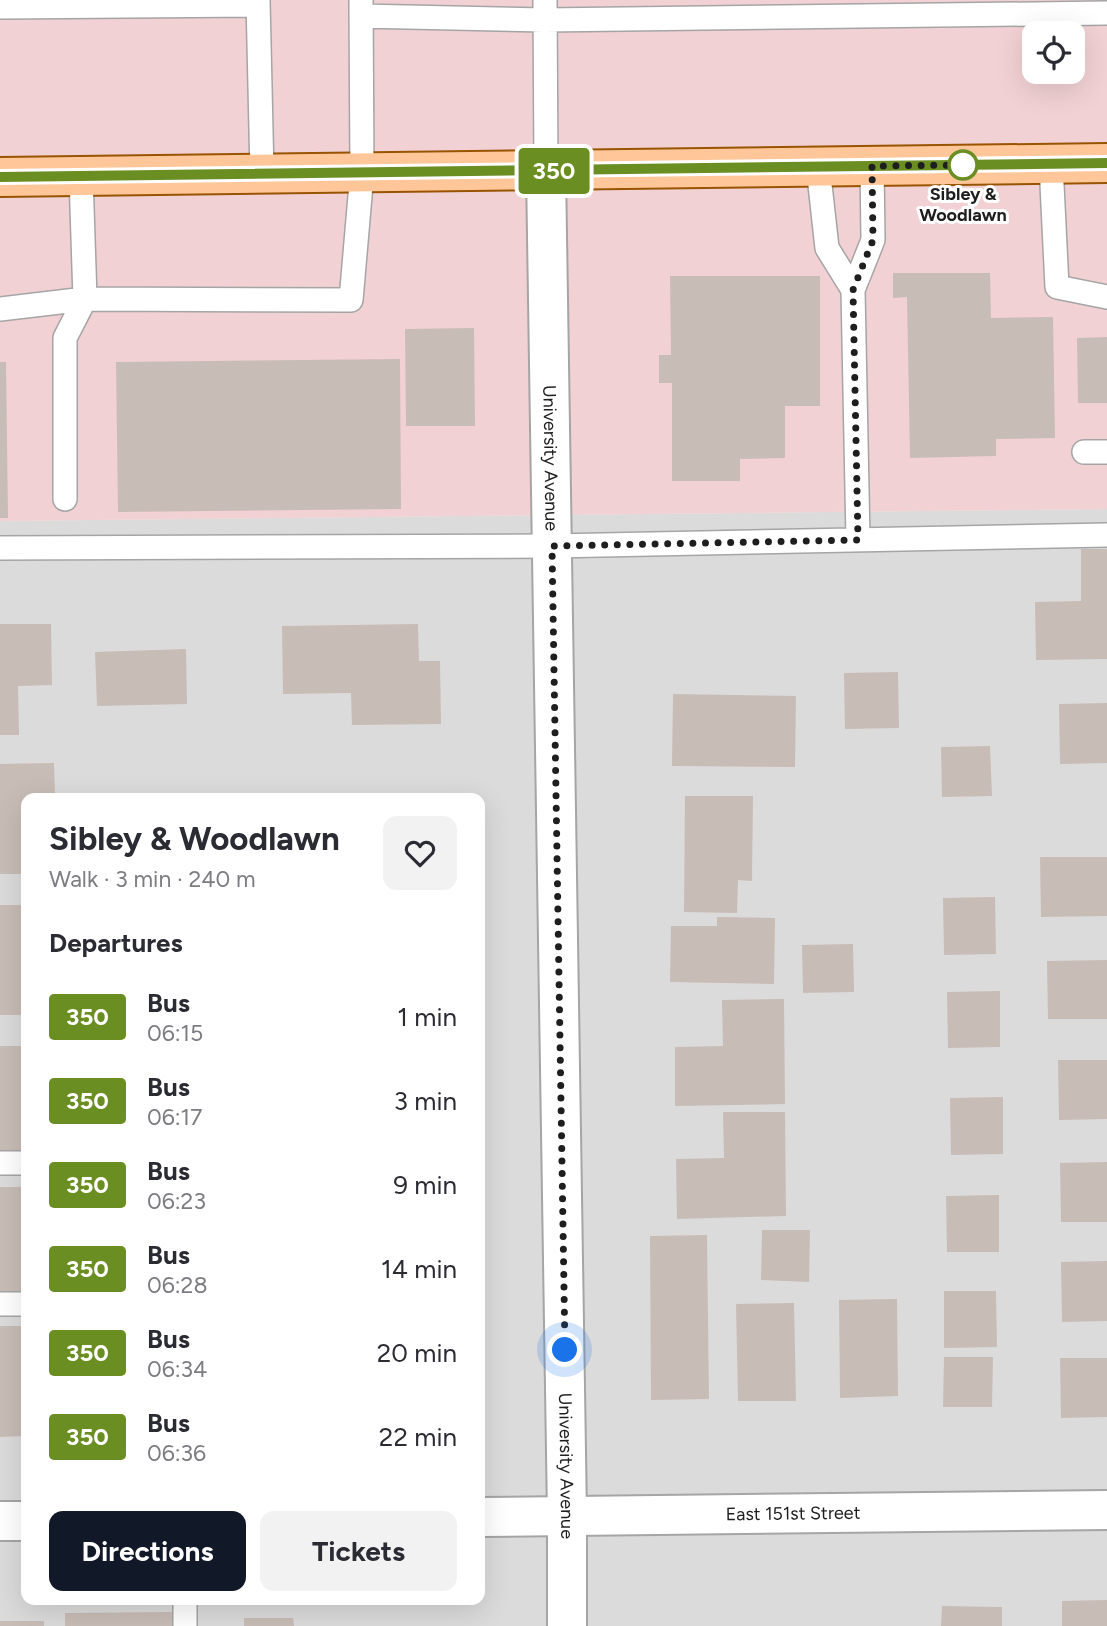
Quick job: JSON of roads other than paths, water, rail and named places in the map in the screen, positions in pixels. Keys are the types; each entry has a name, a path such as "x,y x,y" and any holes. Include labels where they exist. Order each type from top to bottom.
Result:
{"main road":[{"path":"0,177 1107,163"}],"street":[{"name":"University Avenue","path":"546,171 567,1626"},
{"name":"East 151st Street","path":"485,1517 1107,1510"},
{"path":"0,1521 21,1521"}],"lane":[{"path":"0,7 258,3 262,174"},
{"path":"0,309 85,299 351,300 362,173 361,8 1107,13"},
{"path":"545,10 546,171"},
{"path":"1051,164 1057,287 1107,297"},
{"path":"858,540 853,290 873,240 872,166"},
{"path":"818,167 827,248 853,290"},
{"path":"65,499 65,338 85,299 81,176"},
{"path":"1084,452 1107,452"},
{"path":"0,548 552,546 1107,535"},
{"path":"0,1163 21,1163"},
{"path":"0,1304 21,1304"},
{"path":"184,1605 185,1626"}],"place":[{"name":"Sibley & Woodlawn","path":"963,165"}]}
